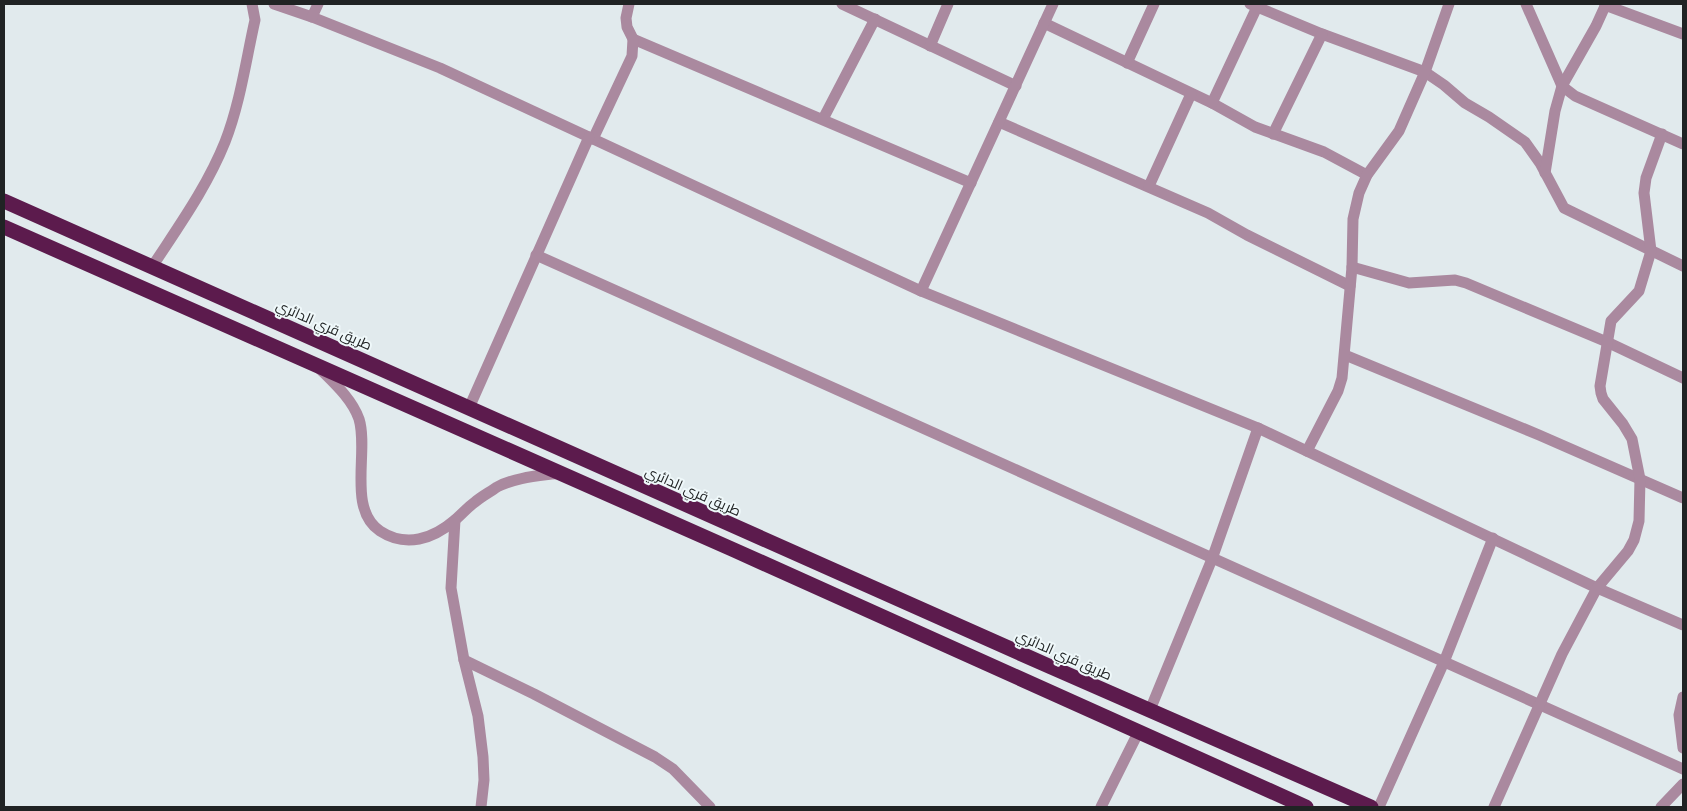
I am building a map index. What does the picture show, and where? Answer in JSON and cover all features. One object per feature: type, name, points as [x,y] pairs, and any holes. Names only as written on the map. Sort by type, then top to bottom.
[{"type":"highway","name":"طريق قري الدائري","points":[[4,201],[1371,807]]},
{"type":"highway","points":[[4,227],[560,473],[1306,807]]},
{"type":"street","points":[[152,267],[204,184],[225,142],[233,118],[255,20],[252,4]]},
{"type":"street","points":[[274,4],[312,17],[440,68],[921,291],[1258,428],[1597,588],[1683,625]]},
{"type":"street","points":[[312,17],[318,4]]},
{"type":"street","points":[[629,4],[626,18],[627,27],[634,39],[971,183]]},
{"type":"street","points":[[842,4],[1016,86]]},
{"type":"street","points":[[930,46],[948,4]]},
{"type":"street","points":[[921,291],[1053,4]]},
{"type":"street","points":[[1126,63],[1154,4]]},
{"type":"street","points":[[1307,451],[1338,390],[1342,378],[1352,268],[1353,219],[1359,194],[1367,175],[1399,131],[1425,72],[1450,4]]},
{"type":"street","points":[[1526,4],[1562,86],[1575,96],[1683,144]]},
{"type":"street","points":[[1212,103],[1253,5],[1322,34],[1425,72],[1465,103],[1489,116],[1525,142],[1564,208],[1683,266]]},
{"type":"street","points":[[1545,173],[1555,111],[1562,86],[1596,26],[1605,5],[1683,34]]},
{"type":"street","points":[[823,119],[875,19]]},
{"type":"street","points":[[1044,23],[1212,103],[1248,123],[1324,152],[1367,175]]},
{"type":"street","points":[[1273,134],[1322,34]]},
{"type":"street","points":[[469,408],[536,254],[632,56],[634,39]]},
{"type":"street","points":[[1149,186],[1191,94]]},
{"type":"street","points":[[999,122],[1208,213],[1247,235],[1350,286]]},
{"type":"street","points":[[1494,807],[1562,654],[1597,588],[1634,540],[1639,521],[1640,479],[1632,439],[1601,393],[1600,386],[1611,321],[1642,286],[1651,251],[1644,193],[1646,178],[1662,134]]},
{"type":"street","points":[[536,254],[1683,769]]},
{"type":"street","points":[[1352,268],[1409,284],[1456,280],[1466,283],[1607,342],[1683,378]]},
{"type":"street","points":[[1345,355],[1477,408],[1683,498]]},
{"type":"street","points":[[316,365],[340,389],[359,419],[362,436],[362,497],[366,514],[374,527],[387,536],[402,540],[420,540],[438,533],[474,502],[499,486],[520,479],[560,473]]},
{"type":"street","points":[[1150,710],[1212,559],[1258,428]]},
{"type":"street","points":[[455,520],[451,588],[464,660],[478,716],[484,780],[481,807]]},
{"type":"street","points":[[1378,807],[1444,662],[1493,538]]},
{"type":"street","points":[[464,660],[655,757],[673,769],[710,807]]},
{"type":"street","points":[[1683,697],[1679,715],[1683,748]]},
{"type":"street","points":[[1101,807],[1139,731]]},
{"type":"street","points":[[1661,807],[1683,784]]}]
